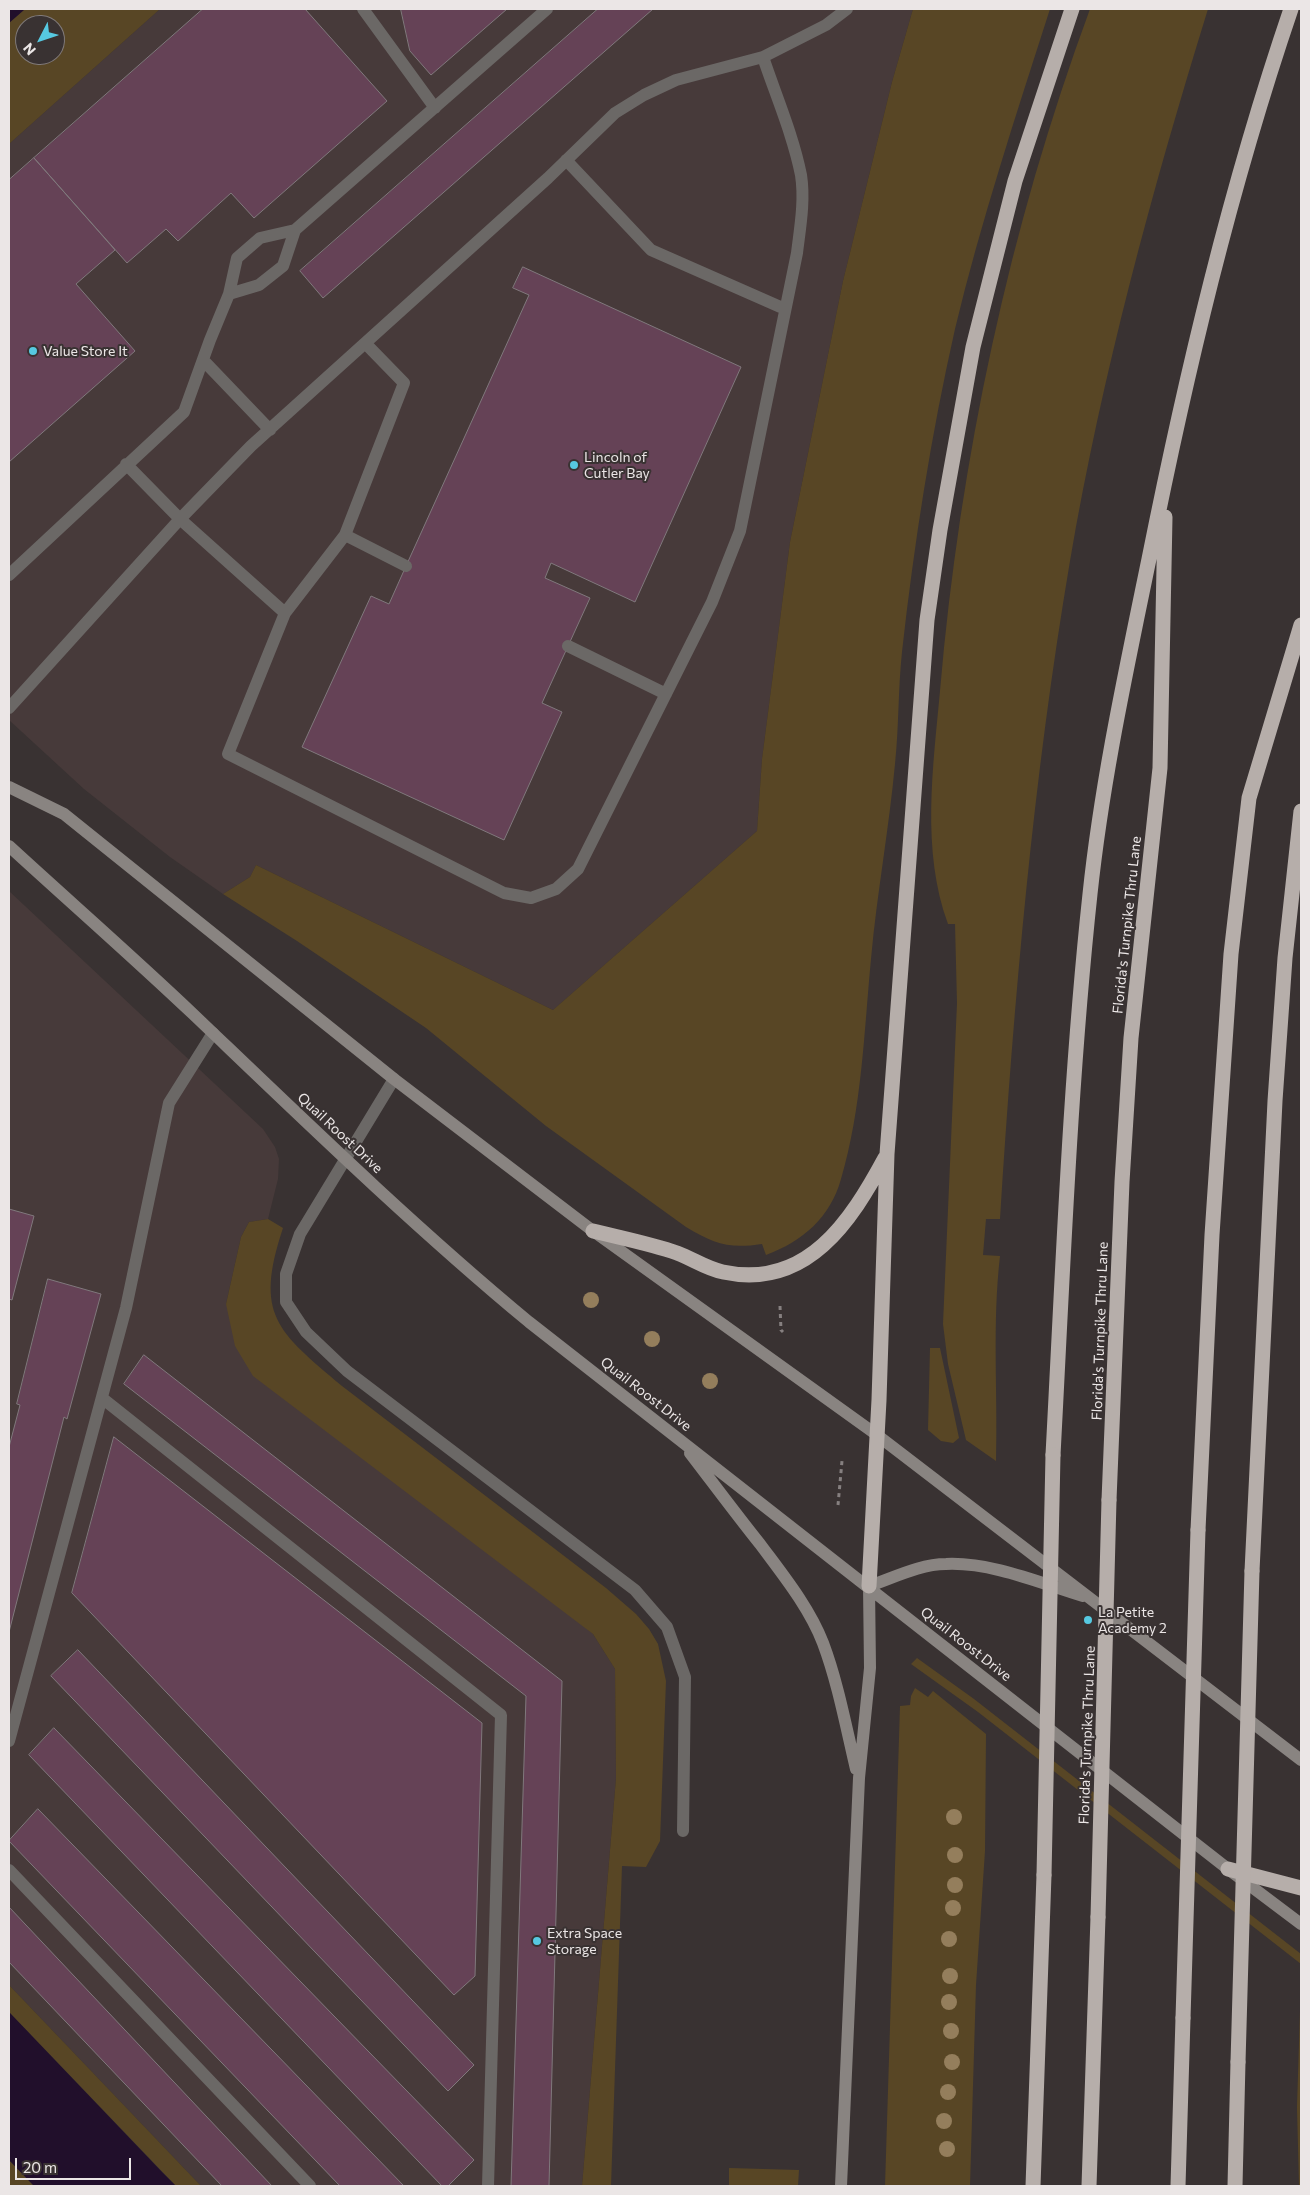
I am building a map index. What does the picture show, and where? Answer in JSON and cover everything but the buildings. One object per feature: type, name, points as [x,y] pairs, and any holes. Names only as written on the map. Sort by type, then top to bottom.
[{"type":"highway","points":[[868,1586],[877,1435],[887,1154],[927,620],[940,530],[973,347],[1015,181],[1072,9]]},
{"type":"highway","points":[[1033,2186],[1044,1875],[1053,1454],[1076,1053],[1090,893],[1109,754],[1165,478],[1231,203],[1269,72],[1291,9]]},
{"type":"highway","name":"Florida's Turnpike Thru Lane","points":[[1090,2186],[1109,1500],[1122,1182],[1131,1038],[1160,768],[1165,478]]},
{"type":"highway","points":[[1178,2186],[1198,1530],[1212,1236],[1231,954],[1249,798],[1301,626]]},
{"type":"highway","points":[[1235,2186],[1252,1571],[1284,958],[1301,811]]},
{"type":"highway","points":[[593,1231],[678,1254],[723,1272],[767,1274],[793,1265],[815,1253],[833,1238],[846,1223],[887,1154]]},
{"type":"highway","points":[[1228,1869],[1301,1888]]},
{"type":"main road","points":[[9,787],[64,814],[394,1079],[593,1231],[877,1435],[1301,1760]]},
{"type":"main road","name":"Quail Roost Drive","points":[[9,846],[213,1034],[417,1227],[469,1272],[679,1439],[1228,1869],[1301,1924]]},
{"type":"main road","points":[[679,1439],[795,1592],[819,1634],[830,1666],[859,1778]]},
{"type":"main road","points":[[841,2186],[859,1778],[870,1668],[868,1586],[912,1570],[945,1564],[982,1567],[1091,1598]]},
{"type":"lane","points":[[363,9],[435,108]]},
{"type":"lane","points":[[9,575],[184,412],[229,294],[237,258],[260,238],[295,230],[547,9]]},
{"type":"lane","points":[[9,708],[180,519],[270,430],[366,344],[615,113],[644,95],[676,80],[763,57],[826,25],[847,9]]},
{"type":"lane","points":[[366,344],[404,383],[345,536],[285,613],[228,754],[504,893],[530,898],[556,889],[578,869],[712,602],[740,531],[800,227],[801,177],[792,143],[763,57]]},
{"type":"lane","points":[[566,160],[651,250],[785,309]]},
{"type":"lane","points":[[229,294],[259,285],[283,266],[295,230]]},
{"type":"lane","points":[[203,360],[270,430]]},
{"type":"lane","points":[[126,464],[180,519],[285,613]]},
{"type":"lane","points":[[345,536],[406,566]]},
{"type":"lane","points":[[568,646],[666,694]]},
{"type":"lane","points":[[9,1741],[126,1308],[168,1103],[213,1034]]},
{"type":"lane","points":[[394,1079],[300,1234],[286,1274],[286,1302],[306,1332],[347,1371],[635,1590],[667,1628],[685,1677],[683,1831]]},
{"type":"lane","points":[[102,1398],[501,1715],[488,2186]]},
{"type":"lane","points":[[9,1870],[310,2186]]},
{"type":"path","points":[[780,1306],[781,1330],[788,1335]]},
{"type":"path","points":[[838,1505],[842,1461]]},
{"type":"shaded area","points":[[9,9],[25,9],[18,15],[15,15],[15,18],[9,23]]},
{"type":"shaded area","points":[[25,9],[160,9],[9,144],[9,23],[15,18],[15,65],[65,65],[65,15],[18,15]]},
{"type":"shaded area","points":[[160,9],[913,9],[892,82],[843,281],[790,542],[762,759],[757,831],[553,1010],[256,865],[250,877],[223,894],[170,857],[84,789],[9,720],[9,144]]},
{"type":"shaded area","points":[[913,9],[1050,9],[999,168],[976,248],[946,369],[931,449],[907,611],[892,788],[874,934],[858,1097],[848,1152],[836,1193],[822,1216],[792,1243],[766,1255],[762,1244],[740,1246],[722,1244],[705,1238],[686,1227],[546,1126],[426,1028],[297,941],[223,894],[250,877],[256,865],[553,1010],[757,831],[762,759],[790,542],[843,281],[892,82]]},
{"type":"shaded area","points":[[1090,9],[1208,9],[1148,214],[1097,421],[1070,561],[1045,725],[1026,889],[1000,1219],[986,1219],[983,1255],[1000,1256],[996,1307],[996,1461],[966,1440],[948,1364],[943,1324],[957,1003],[955,924],[948,924],[934,867],[931,809],[932,779],[949,604],[960,517],[992,345],[1035,175]]},
{"type":"shaded area","points":[[9,891],[263,1129],[275,1147],[279,1159],[278,1179],[268,1219],[249,1222],[241,1237],[226,1304],[593,1634],[615,1669],[616,1778],[582,2186],[201,2186],[9,1985]]},
{"type":"shaded area","points":[[268,1219],[283,1228],[271,1282],[272,1302],[277,1319],[287,1335],[342,1386],[606,1588],[636,1614],[649,1629],[658,1644],[666,1681],[660,1841],[646,1867],[622,1866],[611,2186],[582,2186],[616,1778],[615,1669],[593,1634],[253,1376],[235,1346],[226,1304],[241,1237],[249,1222]]},
{"type":"shaded area","points":[[930,1348],[940,1348],[959,1438],[953,1443],[941,1441],[928,1430]]},
{"type":"shaded area","points":[[917,1658],[974,1699],[1301,1954],[1301,1964],[978,1712],[911,1664]]},
{"type":"shaded area","points":[[915,1688],[928,1697],[933,1691],[986,1734],[985,1851],[976,1985],[970,2186],[885,2186],[900,1706],[910,1705],[911,1696]]},
{"type":"shaded area","points":[[1301,1978],[1301,2186],[1299,2186],[1297,2107]]},
{"type":"shaded area","points":[[9,1985],[201,2186],[176,2186],[9,2012]]},
{"type":"shaded area","points":[[9,2012],[176,2186],[34,2186],[9,2160]]},
{"type":"shaded area","points":[[9,2160],[34,2186],[9,2186]]},
{"type":"shaded area","points":[[729,2168],[799,2170],[798,2186],[729,2186]]},
{"type":"place","name":"Value Store It","points":[[33,351]]},
{"type":"place","name":"Lincoln of Cutler Bay","points":[[574,465]]},
{"type":"place","name":"La Petite Academy 2","points":[[1088,1620]]},
{"type":"place","name":"Extra Space Storage","points":[[537,1941]]}]
